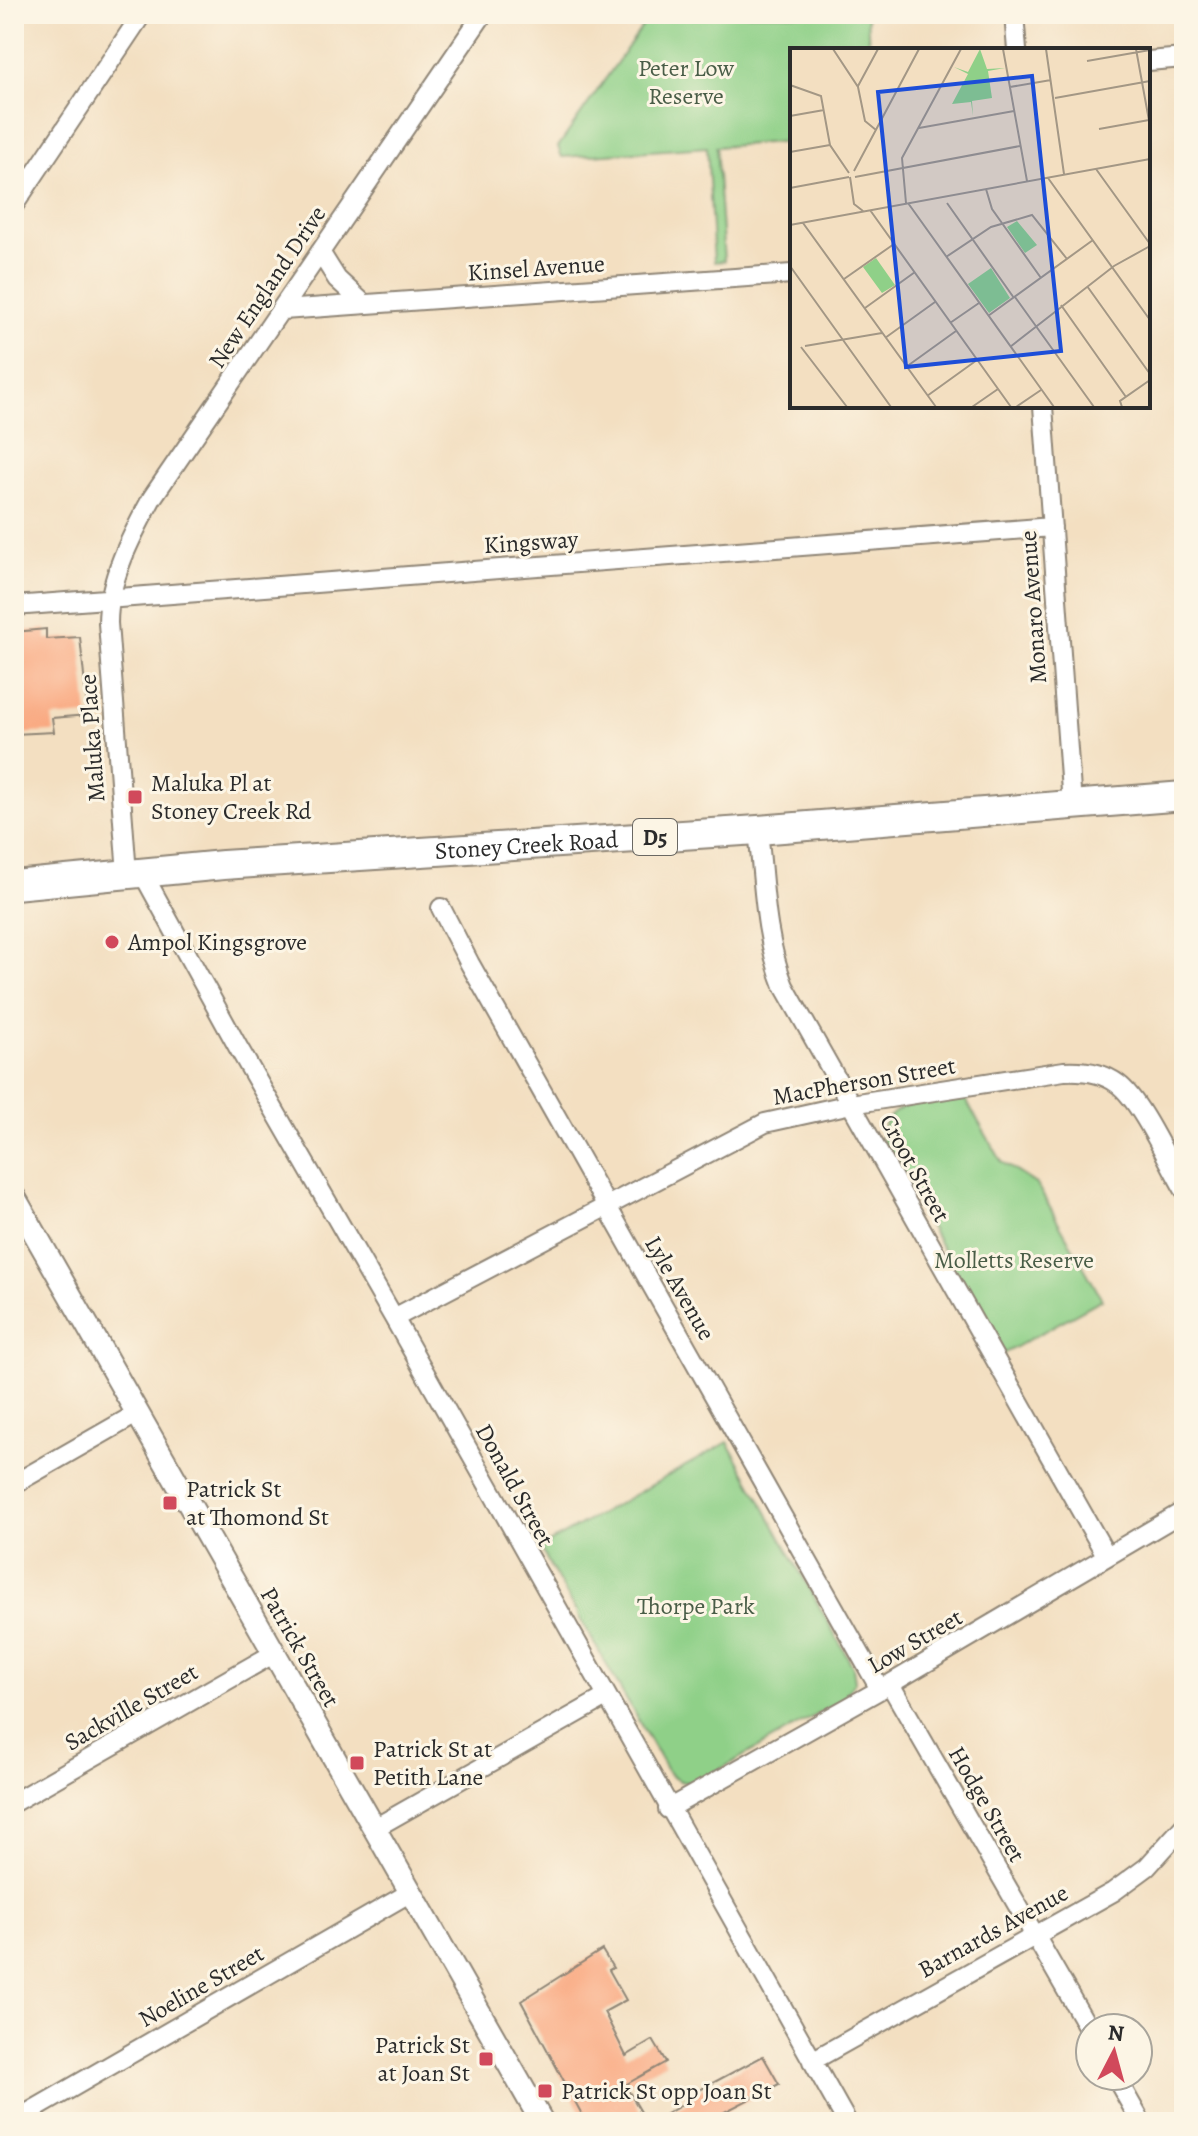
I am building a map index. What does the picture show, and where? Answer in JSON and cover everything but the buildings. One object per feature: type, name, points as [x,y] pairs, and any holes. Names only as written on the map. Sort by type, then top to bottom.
[{"type":"main road","name":"Stoney Creek Road","points":[[14,885],[134,873],[758,830],[1184,796]]},
{"type":"street","points":[[14,205],[142,14]]},
{"type":"street","name":"New England Drive","points":[[111,598],[125,552],[152,498],[483,14]]},
{"type":"street","points":[[1014,14],[1017,48]]},
{"type":"street","points":[[1150,61],[1184,58]]},
{"type":"street","points":[[320,252],[337,279],[364,304]]},
{"type":"street","name":"Kinsel Avenue","points":[[283,310],[790,274]]},
{"type":"street","name":"Monaro Avenue","points":[[1043,408],[1072,805]]},
{"type":"street","name":"Kingsway","points":[[14,606],[1052,527]]},
{"type":"street","name":"Maluka Place","points":[[111,598],[108,626],[134,873]]},
{"type":"street","name":"Croot Street","points":[[758,830],[768,934],[774,962],[784,986],[1106,1555]]},
{"type":"street","name":"Donald Street","points":[[134,873],[394,1318],[847,2122]]},
{"type":"street","name":"Lyle Avenue","points":[[441,908],[607,1206],[885,1686]]},
{"type":"street","name":"MacPherson Street","points":[[394,1318],[765,1123],[851,1104],[1083,1070],[1117,1083],[1131,1096],[1184,1189]]},
{"type":"street","name":"Patrick Street","points":[[14,1197],[542,2122]]},
{"type":"street","points":[[14,1484],[138,1413]]},
{"type":"street","name":"Low Street","points":[[668,1809],[1184,1511]]},
{"type":"street","name":"Sackville Street","points":[[14,1802],[273,1654]]},
{"type":"street","name":"Hodge Street","points":[[885,1686],[1079,2012]]},
{"type":"street","points":[[373,1829],[606,1697]]},
{"type":"street","name":"Barnards Avenue","points":[[812,2061],[1131,1880],[1184,1826]]},
{"type":"street","name":"Noeline Street","points":[[14,2121],[411,1892]]},
{"type":"street","points":[[1124,2092],[1141,2122]]},
{"type":"green space","name":"Peter Low Reserve","points":[[651,14],[867,14],[869,48],[790,48],[790,141],[716,147],[724,261],[714,262],[707,147],[562,157],[558,147]]},
{"type":"green space","name":"Molletts Reserve","points":[[964,1097],[1002,1162],[1037,1185],[1102,1299],[1001,1355],[882,1140],[884,1126],[899,1109]]},
{"type":"green space","name":"Thorpe Park","points":[[728,1442],[853,1667],[855,1681],[844,1699],[701,1780],[685,1782],[677,1780],[666,1769],[540,1548]]},
{"type":"place","name":"Maluka Pl at Stoney Creek Rd","points":[[135,797]]},
{"type":"place","name":"Ampol Kingsgrove","points":[[112,942]]},
{"type":"place","name":"Patrick St at Thomond St","points":[[170,1503]]},
{"type":"place","name":"Patrick St at Petith Lane","points":[[357,1763]]},
{"type":"place","name":"Patrick St at Joan St","points":[[486,2059]]},
{"type":"place","name":"Patrick St opp Joan St","points":[[545,2091]]}]
